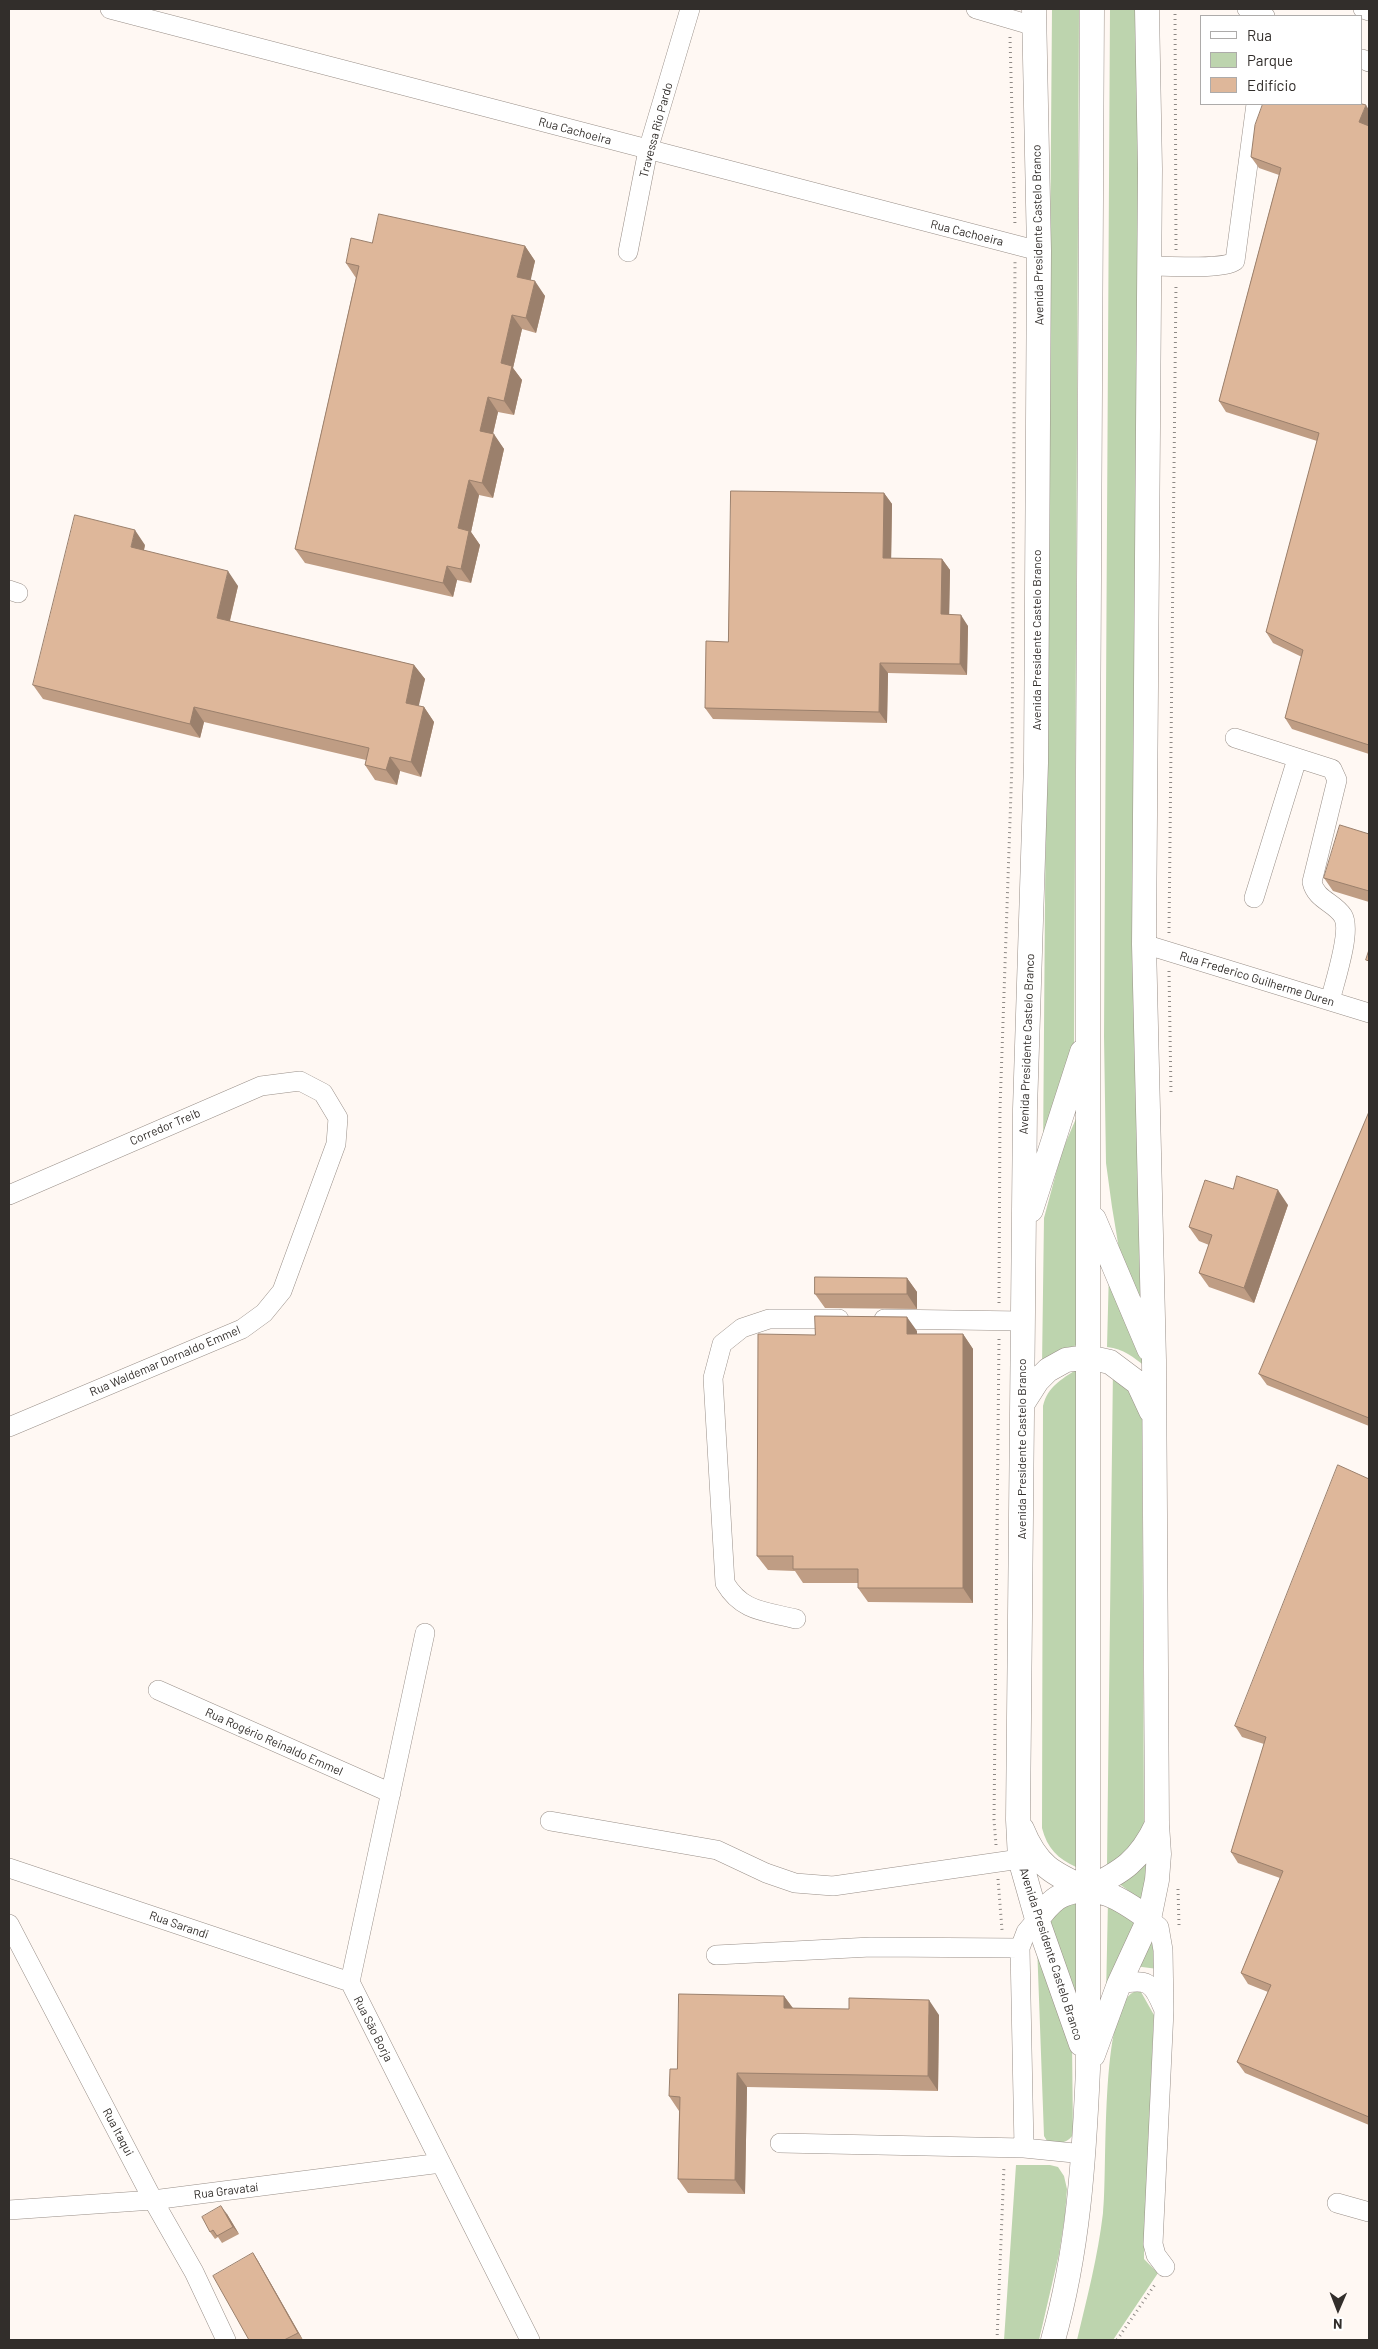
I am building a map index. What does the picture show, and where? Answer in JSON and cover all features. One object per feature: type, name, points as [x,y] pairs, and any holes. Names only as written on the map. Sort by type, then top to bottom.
[{"type":"main road","name":"Avenida Presidente Castelo Branco","points":[[1053,2340],[1062,2308],[1075,2236],[1084,2154],[1088,2069],[1088,1031],[1092,9]]},
{"type":"main road","name":"Avenida Presidente Castelo Branco","points":[[1088,2069],[1119,1984],[1149,1919],[1157,1880],[1158,1854],[1154,1360],[1144,944],[1150,266],[1147,9]]},
{"type":"main road","name":"Avenida Presidente Castelo Branco","points":[[1034,17],[1039,251],[1036,763],[1024,1109],[1018,1820],[1020,1859],[1037,1919],[1068,2002],[1088,2069]]},
{"type":"main road","points":[[1023,1233],[1088,1031]]},
{"type":"main road","points":[[1089,1209],[1154,1360]]},
{"type":"main road","points":[[1023,1403],[1037,1381],[1048,1370],[1066,1360],[1088,1357],[1110,1362],[1138,1382],[1154,1418]]},
{"type":"main road","points":[[1018,1820],[1029,1846],[1042,1863],[1060,1877],[1087,1889],[1110,1894],[1149,1919]]},
{"type":"main road","points":[[1037,1919],[1062,1895],[1087,1889],[1113,1877],[1136,1858],[1148,1844],[1157,1824]]},
{"type":"street","name":"Rua Cachoeira","points":[[110,9],[1039,251]]},
{"type":"street","name":"Travessa Rio Pardo","points":[[628,252],[648,150],[690,9]]},
{"type":"street","points":[[976,9],[1034,17]]},
{"type":"street","points":[[1247,9],[1262,15]]},
{"type":"street","points":[[1363,9],[1369,11]]},
{"type":"street","points":[[1150,266],[1230,264],[1235,261],[1256,105]]},
{"type":"street","points":[[1235,738],[1332,769],[1337,780],[1312,882],[1318,896],[1343,916],[1345,925],[1343,950],[1330,1001]]},
{"type":"street","points":[[1254,898],[1297,759]]},
{"type":"street","name":"Rua Frederico Guilherme Duren","points":[[1144,944],[1369,1013]]},
{"type":"street","name":"Corredor Treib","points":[[9,1195],[261,1086],[300,1081],[323,1093]]},
{"type":"street","name":"Rua Waldemar Dornaldo Emmel","points":[[9,1427],[242,1329],[264,1313],[282,1291],[336,1144],[338,1118],[323,1093]]},
{"type":"street","points":[[796,1619],[748,1607],[733,1596],[725,1583],[713,1378],[722,1344],[742,1328],[769,1319],[1023,1321]]},
{"type":"street","name":"Rua São Borja","points":[[425,1633],[350,1982],[530,2340]]},
{"type":"street","name":"Rua Rogério Reinaldo Emmel","points":[[158,1690],[390,1793]]},
{"type":"street","points":[[550,1821],[717,1850],[766,1873],[795,1883],[833,1886],[1020,1859]]},
{"type":"street","name":"Rua Sarandi","points":[[9,1868],[350,1982]]},
{"type":"street","points":[[1024,2148],[1020,1948],[1026,1932],[1037,1919]]},
{"type":"street","points":[[1149,1919],[1155,1923],[1161,1932],[1164,1950],[1164,2010],[1153,2244],[1156,2255],[1165,2266]]},
{"type":"street","name":"Rua Itaqui","points":[[9,1924],[154,2200],[194,2272],[226,2340]]},
{"type":"street","points":[[716,1955],[871,1947],[1020,1948]]},
{"type":"street","points":[[1119,1984],[1136,1981],[1148,1983],[1157,1993],[1164,2010]]},
{"type":"street","points":[[780,2143],[1024,2148],[1084,2154]]},
{"type":"street","name":"Rua Gravataí","points":[[9,2210],[154,2200],[441,2163]]},
{"type":"street","points":[[1338,2202],[1369,2212]]},
{"type":"path","points":[[1171,1098],[1168,952],[1176,266],[1175,9]]},
{"type":"path","points":[[1178,1882],[1178,1931]]},
{"type":"path","points":[[1117,2340],[1165,2266]]},
{"type":"green space","points":[[1052,9],[1079,9],[1074,1057],[1043,1155]]},
{"type":"green space","points":[[1110,9],[1142,9],[1145,1315],[1120,1255],[1106,1163],[1104,1036]]},
{"type":"green space","points":[[1078,1114],[1077,1345],[1061,1351],[1042,1366],[1044,1218],[1062,1151]]},
{"type":"green space","points":[[1109,1270],[1146,1367],[1123,1352],[1107,1347]]},
{"type":"green space","points":[[1113,1367],[1142,1400],[1144,1828],[1133,1849],[1107,1865]]},
{"type":"green space","points":[[1077,1369],[1076,1867],[1054,1852],[1042,1828],[1043,1406],[1052,1388]]},
{"type":"green space","points":[[1153,1850],[1148,1905],[1118,1883]]},
{"type":"green space","points":[[1108,1900],[1138,1919],[1106,1997]]},
{"type":"green space","points":[[1077,1902],[1076,2001],[1045,1921],[1058,1910]]},
{"type":"green space","points":[[1154,1929],[1158,1969],[1134,1966]]},
{"type":"green space","points":[[1037,1944],[1072,2043],[1073,2135],[1062,2142],[1047,2141],[1044,2136]]},
{"type":"green space","points":[[1134,1992],[1141,1992],[1154,2015],[1144,2259],[1158,2273],[1113,2340],[1077,2340],[1095,2261],[1103,2213],[1107,2094],[1115,2027],[1123,2004]]},
{"type":"green space","points":[[1016,2165],[1050,2165],[1058,2167],[1064,2176],[1067,2189],[1059,2254],[1039,2340],[1004,2340]]},
{"type":"building","points":[[1263,105],[1366,105],[1359,122],[1369,126],[1369,745],[1285,718],[1303,650],[1266,632],[1319,433],[1219,401],[1281,168],[1251,157],[1255,125]]},
{"type":"building","points":[[379,214],[525,246],[517,277],[535,281],[526,318],[512,315],[501,363],[512,366],[504,401],[488,397],[480,431],[494,434],[482,483],[469,480],[458,528],[469,531],[461,569],[447,566],[443,583],[295,549],[359,266],[346,263],[351,238],[372,243]]},
{"type":"building","points":[[731,491],[884,493],[883,558],[942,559],[941,614],[961,615],[960,664],[880,663],[879,712],[705,708],[706,641],[728,642]]},
{"type":"building","points":[[75,515],[135,530],[131,547],[228,571],[217,618],[414,665],[406,703],[424,707],[411,762],[390,757],[386,770],[365,765],[369,748],[194,707],[190,724],[33,685]]},
{"type":"building","points":[[1340,825],[1369,834],[1369,891],[1324,878]]},
{"type":"building","points":[[1369,950],[1369,961],[1366,960]]},
{"type":"building","points":[[1369,1112],[1369,1418],[1259,1374]]},
{"type":"building","points":[[1237,1176],[1278,1190],[1244,1288],[1199,1273],[1212,1235],[1189,1227],[1205,1180],[1233,1189]]},
{"type":"building","points":[[815,1277],[907,1278],[907,1294],[815,1294]]},
{"type":"building","points":[[815,1316],[907,1317],[907,1334],[963,1334],[963,1588],[858,1588],[858,1569],[793,1569],[793,1556],[757,1556],[758,1334],[815,1335]]},
{"type":"building","points":[[1338,1465],[1369,1479],[1369,2117],[1237,2062],[1271,1985],[1241,1973],[1283,1871],[1231,1852],[1266,1737],[1235,1726]]},
{"type":"building","points":[[679,1994],[784,1996],[784,2008],[849,2009],[849,1998],[929,2000],[928,2076],[737,2073],[735,2180],[678,2179],[680,2097],[669,2096],[670,2069],[677,2069]]},
{"type":"building","points":[[221,2206],[233,2227],[217,2236],[213,2230],[210,2232],[202,2217]]},
{"type":"building","points":[[253,2253],[298,2333],[284,2340],[249,2340],[213,2276]]}]
